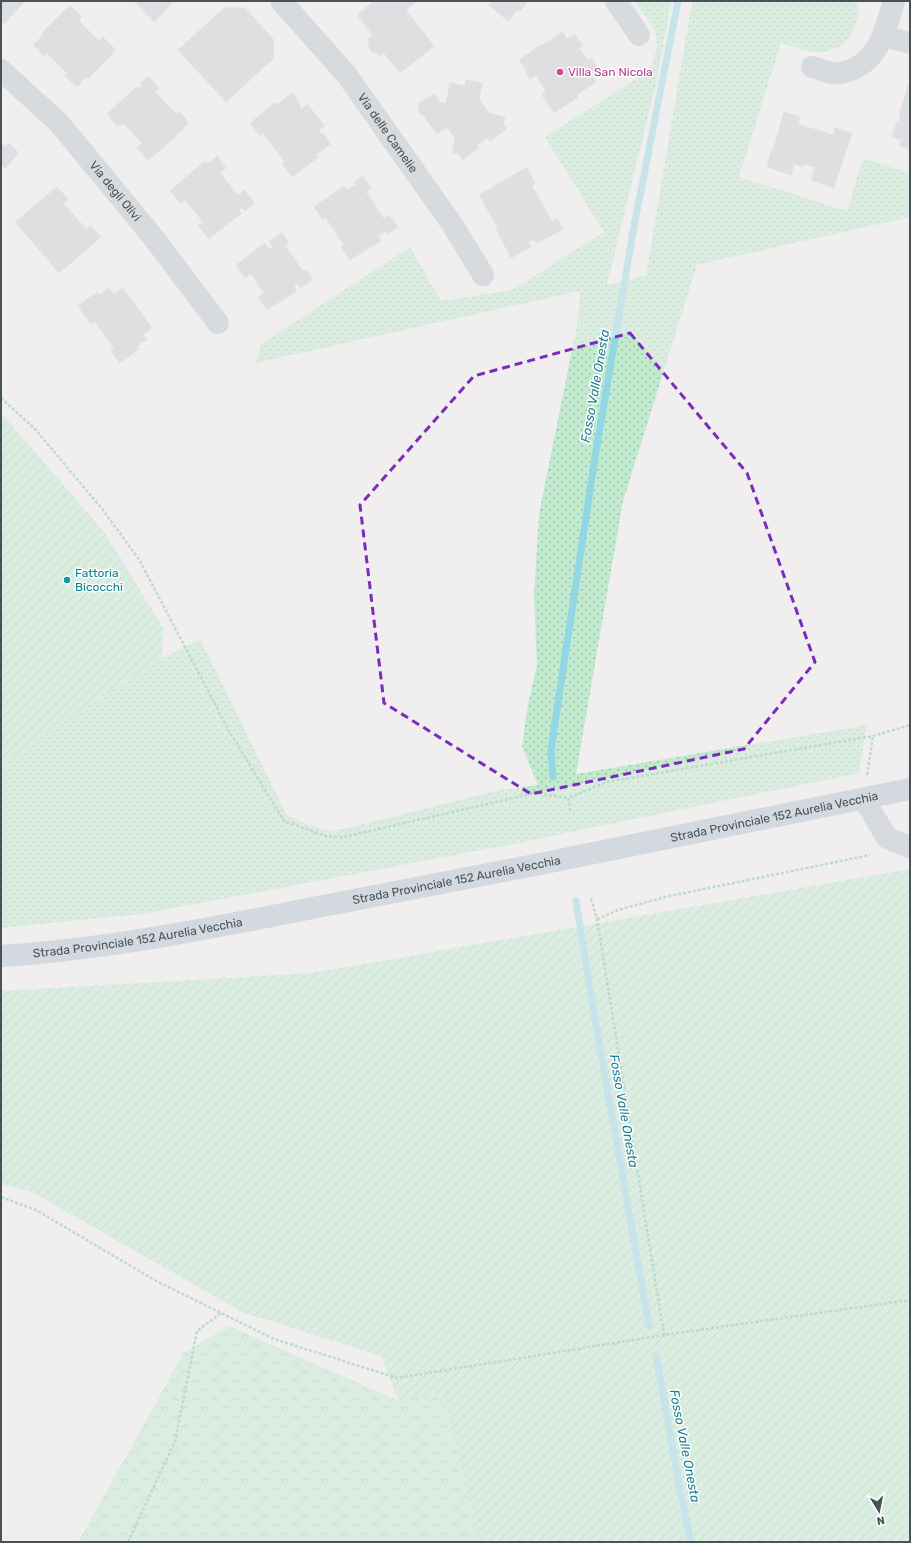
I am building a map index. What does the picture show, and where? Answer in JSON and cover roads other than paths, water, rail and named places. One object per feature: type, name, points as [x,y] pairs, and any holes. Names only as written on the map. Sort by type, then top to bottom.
[{"type":"main road","name":"Strada Provinciale 152 Aurelia Vecchia","points":[[1,956],[34,954],[154,938],[512,870],[910,789]]},
{"type":"street","name":"Via delle Camelie","points":[[281,1],[346,74],[454,227],[483,274]]},
{"type":"street","points":[[616,1],[639,35]]},
{"type":"street","points":[[812,67],[834,73],[846,72],[858,68],[868,60],[884,36],[894,1]]},
{"type":"street","points":[[884,36],[910,43]]},
{"type":"street","name":"Via degli Olivi","points":[[1,70],[59,123],[153,237],[218,323]]},
{"type":"street","points":[[864,799],[887,838],[909,847]]},
{"type":"waterway","name":"Fosso Valle Onesta","points":[[553,777],[551,752],[554,729],[596,451],[634,226],[678,1]]},
{"type":"waterway","name":"Fosso Valle Onesta","points":[[576,901],[595,1019],[649,1326]]},
{"type":"waterway","name":"Fosso Valle Onesta","points":[[656,1355],[680,1490],[691,1542]]},
{"type":"place","name":"Villa San Nicola","points":[[560,72]]},
{"type":"place","name":"Fattoria Bicocchi","points":[[67,580]]}]
